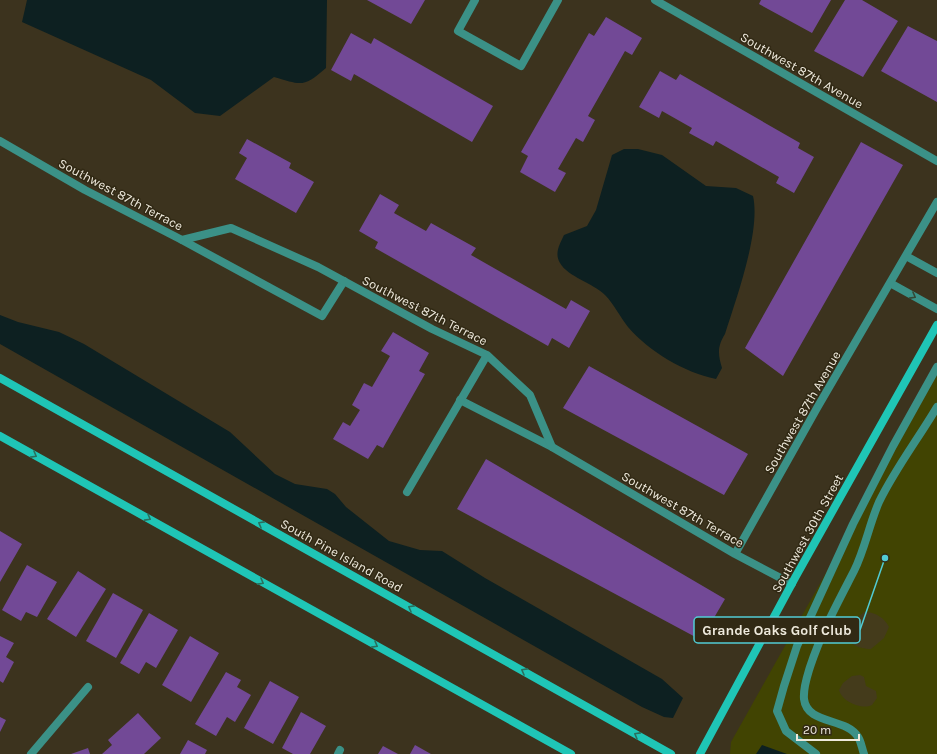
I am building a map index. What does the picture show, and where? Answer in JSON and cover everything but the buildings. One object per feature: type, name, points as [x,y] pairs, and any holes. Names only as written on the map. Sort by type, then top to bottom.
[{"type":"main road","name":"Southwest 30th Street","points":[[700,754],[792,584],[937,325]]},
{"type":"main road","name":"South Pine Island Road","points":[[0,378],[672,754]]},
{"type":"main road","points":[[0,436],[571,754]]},
{"type":"street","points":[[475,0],[458,31],[521,66],[558,0]]},
{"type":"street","name":"Southwest 87th Avenue","points":[[655,0],[937,161]]},
{"type":"street","name":"Southwest 87th Terrace","points":[[0,141],[85,190],[182,240],[231,228],[318,267],[432,329],[487,355],[530,395],[552,447],[735,554],[792,584]]},
{"type":"street","name":"Southwest 87th Avenue","points":[[735,554],[937,202]]},
{"type":"street","points":[[182,240],[322,316],[344,281]]},
{"type":"street","points":[[906,256],[937,273]]},
{"type":"street","points":[[890,283],[937,309]]},
{"type":"street","points":[[407,492],[487,355]]},
{"type":"street","points":[[816,754],[786,731],[777,711],[784,686],[797,646],[853,524],[893,446],[937,367]]},
{"type":"street","points":[[460,400],[552,447]]},
{"type":"street","points":[[864,754],[859,737],[849,727],[818,717],[807,708],[804,700],[805,684],[816,647],[830,615],[863,551],[867,533],[879,503],[898,469],[937,407]]},
{"type":"street","points":[[31,754],[88,687]]},
{"type":"shaded area","points":[[937,375],[937,754],[730,754],[731,742]]},
{"type":"sand","points":[[864,612],[879,616],[889,627],[884,638],[871,649],[861,648],[853,644],[849,638],[853,628],[859,628],[856,619]]},
{"type":"sand","points":[[860,675],[864,677],[866,686],[876,691],[877,698],[872,705],[858,706],[848,701],[841,694],[839,690],[843,683],[852,676]]},
{"type":"water","points":[[27,0],[327,0],[326,68],[312,79],[302,83],[291,82],[274,77],[220,116],[195,113],[151,80],[22,22]]},
{"type":"water","points":[[624,149],[638,149],[662,155],[706,186],[736,188],[753,196],[755,211],[751,246],[735,303],[719,347],[722,368],[716,379],[679,366],[646,345],[628,327],[605,295],[569,272],[564,268],[558,259],[558,249],[564,235],[587,226],[596,210],[612,155]]},
{"type":"water","points":[[0,315],[18,322],[59,332],[84,344],[230,432],[275,474],[295,484],[327,489],[335,494],[346,507],[389,541],[420,550],[442,551],[485,578],[662,679],[683,698],[673,718],[664,717],[642,707],[0,344]]},
{"type":"water","points":[[762,745],[787,754],[756,754]]},
{"type":"place","name":"Grande Oaks Golf Club","points":[[885,558]]}]
